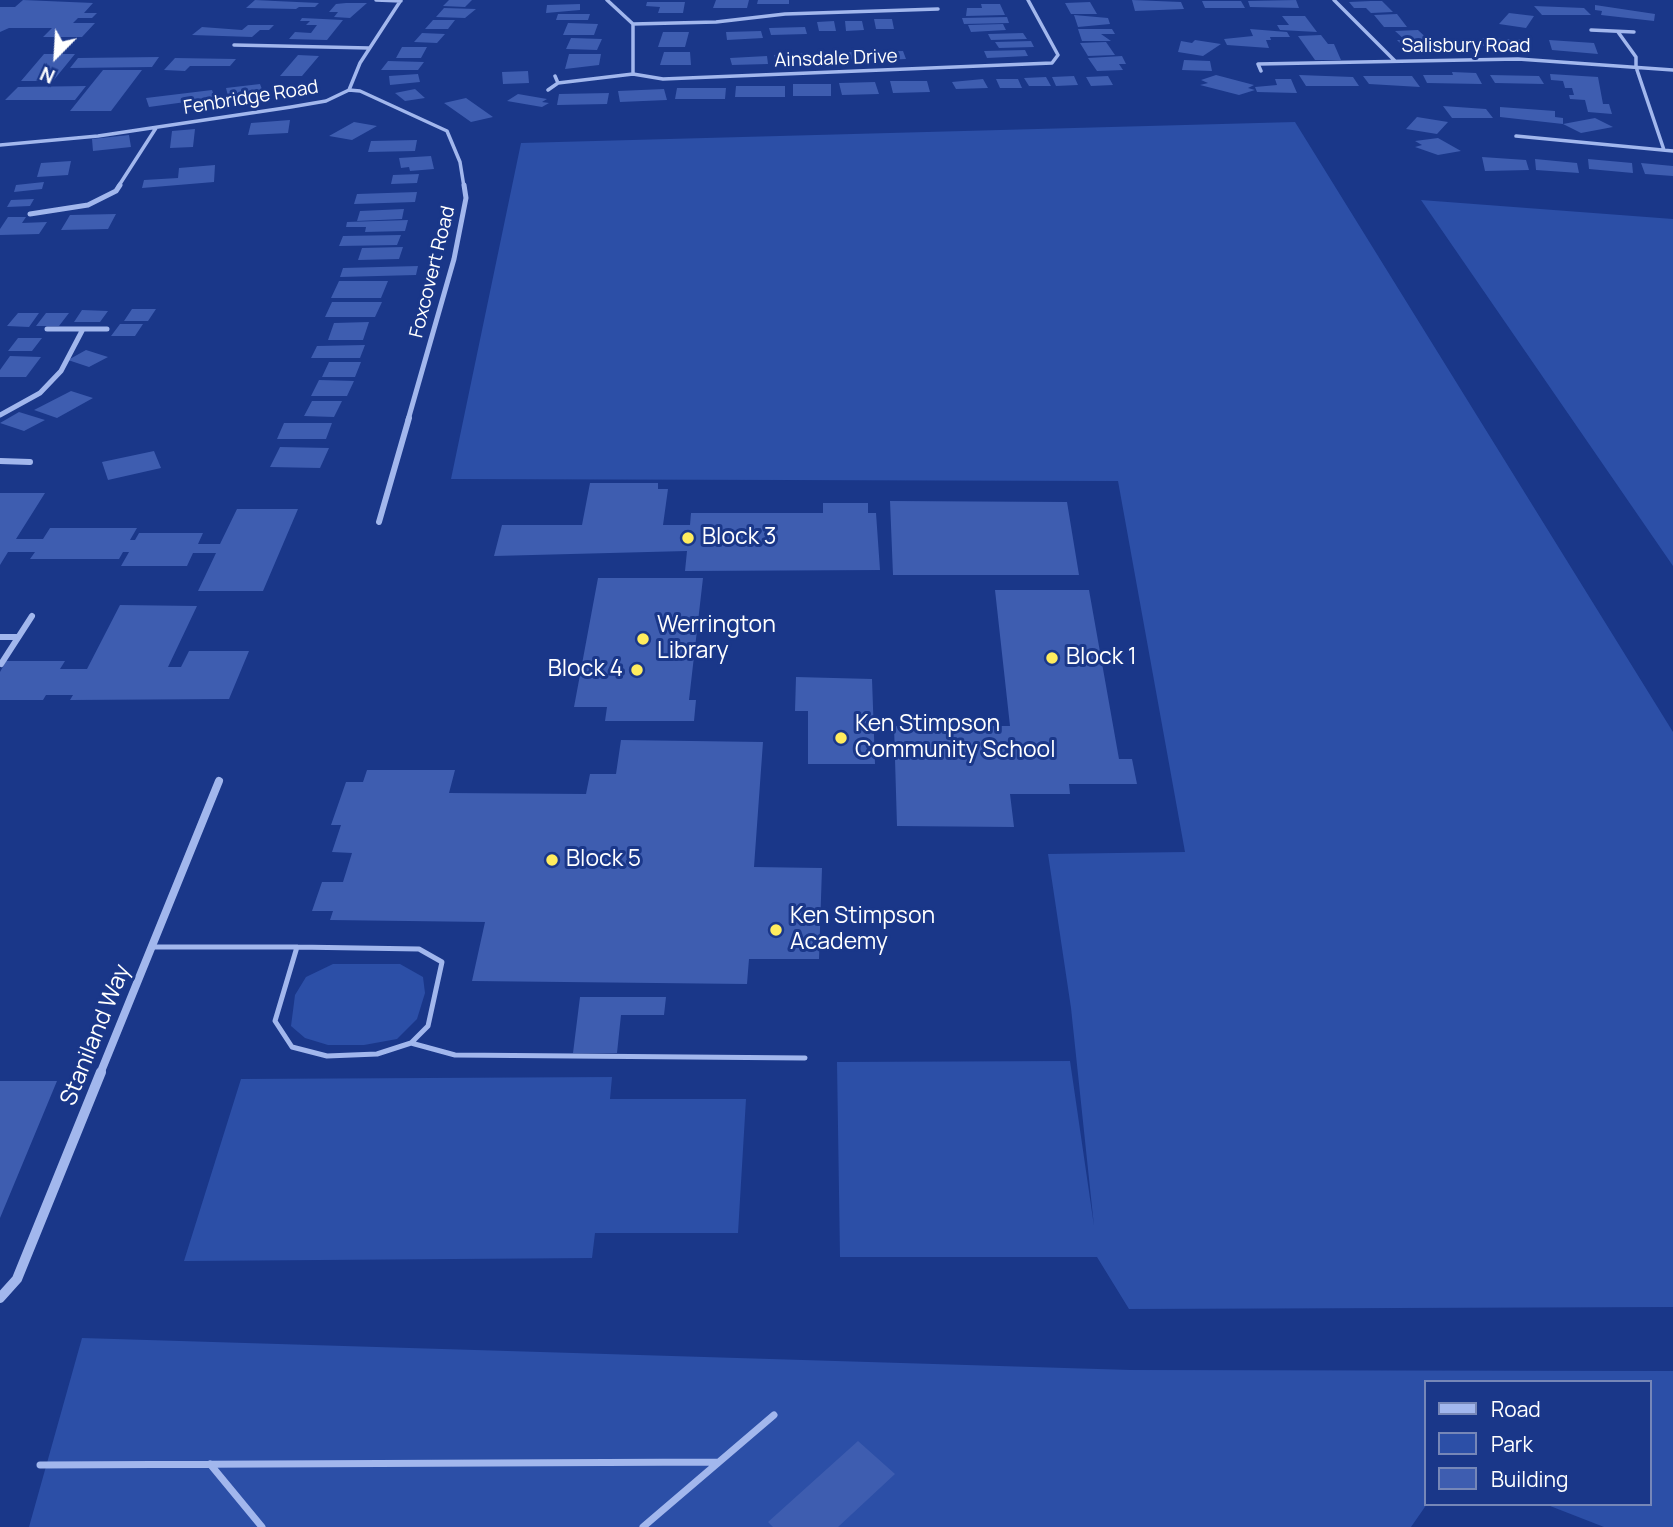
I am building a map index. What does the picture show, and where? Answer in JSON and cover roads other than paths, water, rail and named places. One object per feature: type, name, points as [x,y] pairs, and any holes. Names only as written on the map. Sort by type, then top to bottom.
[{"type":"street","points":[[376,0],[401,0]]},
{"type":"street","points":[[349,90],[369,48],[401,0]]},
{"type":"street","points":[[607,0],[633,24],[716,22],[785,14],[938,9]]},
{"type":"street","name":"Ainsdale Drive","points":[[633,74],[676,78],[1034,66],[1052,63],[1058,55],[1028,0]]},
{"type":"street","points":[[1334,0],[1394,60]]},
{"type":"street","points":[[915,9],[918,17]]},
{"type":"street","points":[[548,90],[558,82],[610,79],[633,74],[633,24]]},
{"type":"street","points":[[1591,30],[1634,32]]},
{"type":"street","points":[[1618,32],[1636,57],[1636,67],[1664,150]]},
{"type":"street","points":[[234,45],[369,48]]},
{"type":"street","points":[[1252,57],[1261,71]]},
{"type":"street","name":"Salisbury Road","points":[[1258,65],[1518,59],[1673,70]]},
{"type":"street","points":[[555,76],[558,82]]},
{"type":"street","name":"Fenbridge Road","points":[[0,145],[156,128],[326,101],[349,90]]},
{"type":"street","name":"Foxcovert Road","points":[[349,90],[360,91],[447,131],[460,162],[466,198],[454,259],[379,522]]},
{"type":"street","name":"Fenbridge Road","points":[[30,214],[88,205],[116,191],[156,128]]},
{"type":"street","points":[[1516,136],[1673,150]]},
{"type":"street","points":[[47,328],[107,329]]},
{"type":"street","points":[[0,415],[40,393],[61,371],[83,329]]},
{"type":"street","points":[[0,461],[30,462]]},
{"type":"street","points":[[1,664],[32,616]]},
{"type":"street","points":[[0,636],[18,637]]},
{"type":"street","name":"Staniland Way","points":[[0,1298],[17,1279],[219,781]]},
{"type":"lane","points":[[153,947],[297,947],[419,949],[442,962],[428,1026],[411,1043],[377,1054],[327,1056],[292,1047],[275,1021],[297,947]]},
{"type":"lane","points":[[411,1043],[455,1055],[804,1058]]},
{"type":"lane","points":[[643,1527],[774,1415]]},
{"type":"lane","points":[[40,1465],[719,1462]]},
{"type":"lane","points":[[210,1464],[262,1527]]},
{"type":"place","name":"Block 3","points":[[688,538]]},
{"type":"place","name":"Werrington Library","points":[[643,639]]},
{"type":"place","name":"Block 1","points":[[1052,658]]},
{"type":"place","name":"Block 4","points":[[637,670]]},
{"type":"place","name":"Ken Stimpson Community School","points":[[841,738]]},
{"type":"place","name":"Block 5","points":[[552,860]]},
{"type":"place","name":"Ken Stimpson Academy","points":[[776,930]]}]
